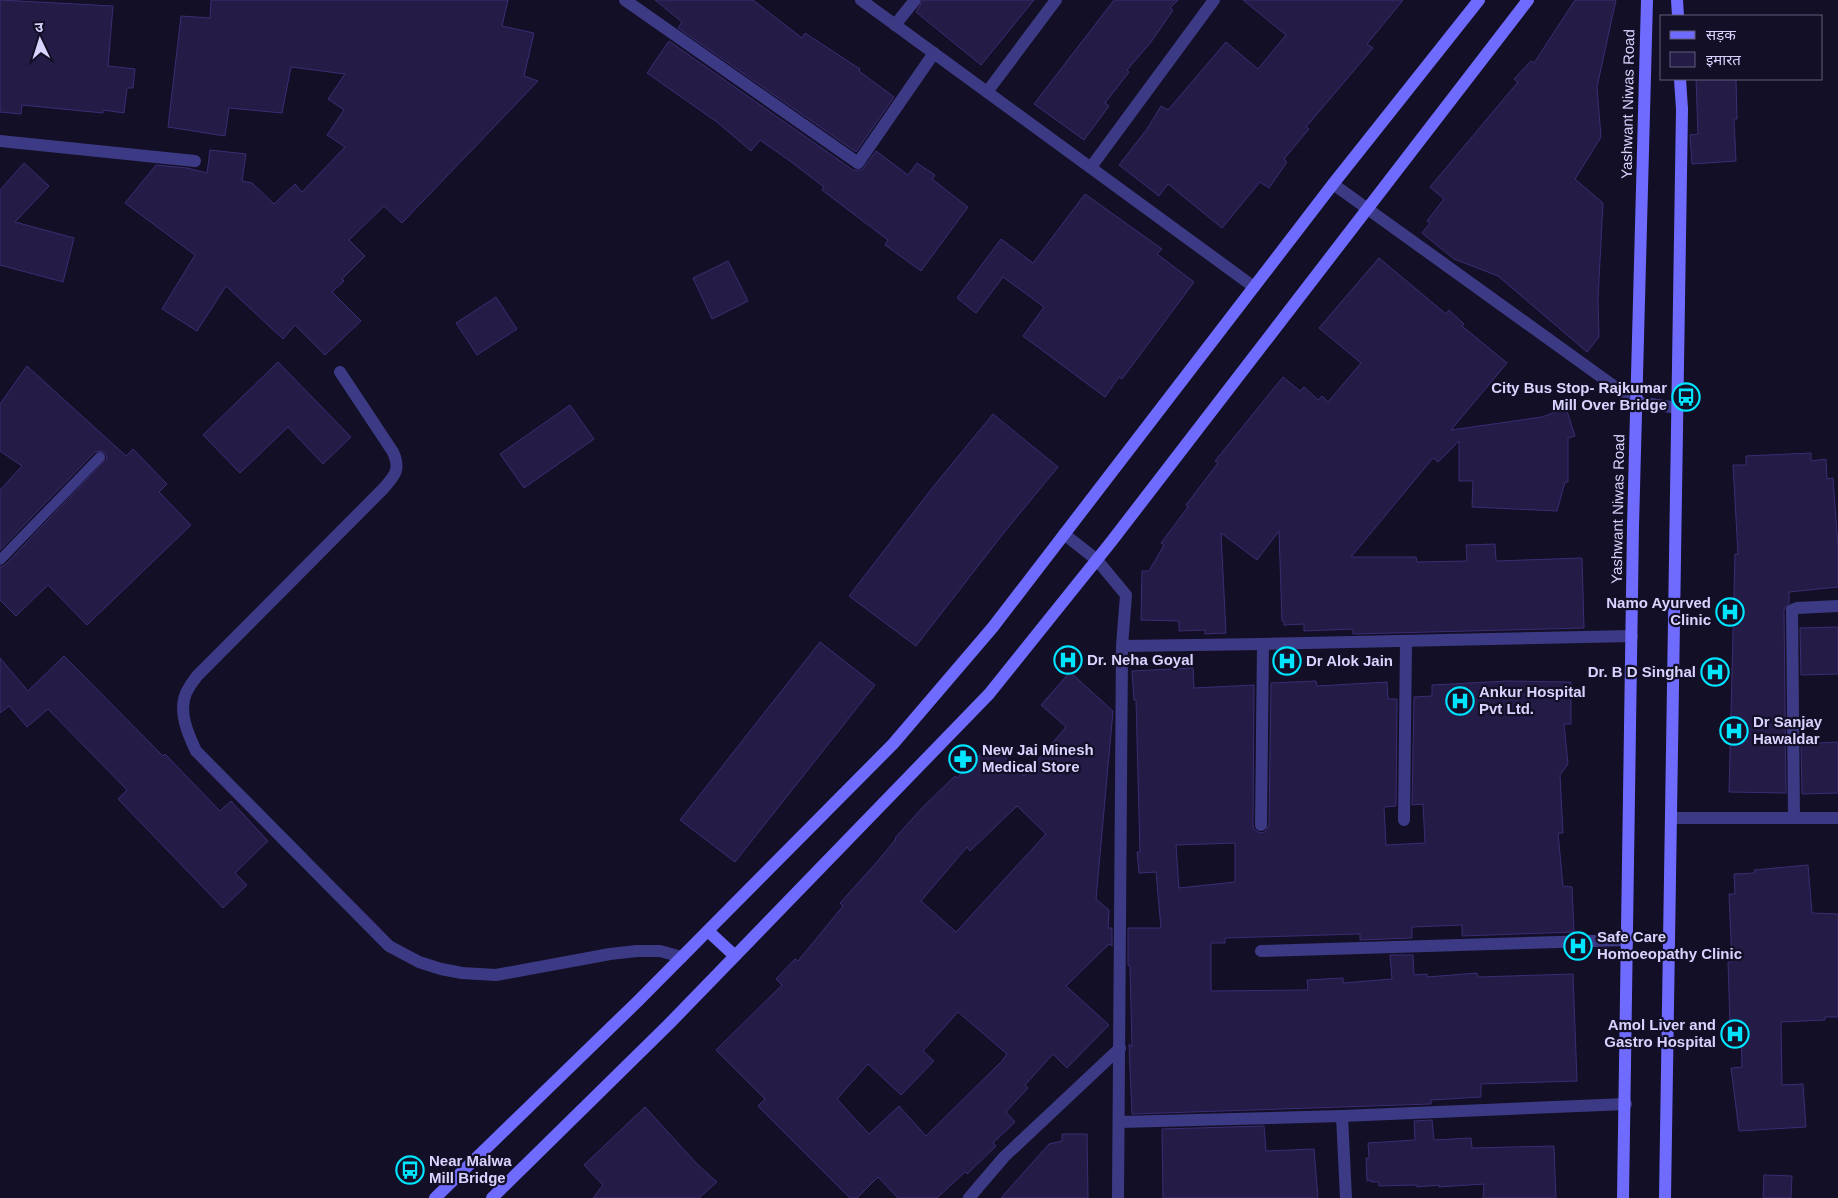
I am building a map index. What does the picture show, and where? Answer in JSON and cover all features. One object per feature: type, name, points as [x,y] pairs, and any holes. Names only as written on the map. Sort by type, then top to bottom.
[{"type":"main road","points":[[435,1198],[682,957],[893,744],[993,627],[1333,184],[1479,0]]},
{"type":"main road","points":[[492,1198],[669,1024],[989,694],[1097,560],[1528,0]]},
{"type":"main road","name":"Yashwant Niwas Road","points":[[1623,1198],[1636,402],[1646,0]]},
{"type":"main road","points":[[1677,0],[1678,15]]},
{"type":"main road","points":[[1665,1198],[1678,408],[1682,109],[1680,80]]},
{"type":"main road","points":[[708,931],[735,956]]},
{"type":"street","points":[[624,0],[858,163],[934,53]]},
{"type":"street","points":[[860,0],[1254,287]]},
{"type":"street","points":[[895,25],[915,0]]},
{"type":"street","points":[[987,92],[1056,0]]},
{"type":"street","points":[[1091,167],[1214,0]]},
{"type":"street","points":[[0,141],[195,161]]},
{"type":"street","points":[[1333,184],[1636,402],[1678,408]]},
{"type":"street","points":[[340,372],[393,452],[397,461],[397,470],[383,489],[197,676],[186,695],[184,714],[187,732],[196,751],[388,946],[419,962],[462,973],[496,975],[610,954],[637,951],[660,951],[682,957]]},
{"type":"street","points":[[1064,534],[1097,560],[1126,595],[1122,646],[1118,1198]]},
{"type":"street","points":[[1794,818],[1792,610],[1797,608],[1838,606]]},
{"type":"street","points":[[1122,646],[1632,636]]},
{"type":"street","points":[[1404,820],[1406,641]]},
{"type":"street","points":[[1261,825],[1264,644]]},
{"type":"street","points":[[1672,818],[1838,818]]},
{"type":"street","points":[[1261,951],[1628,940]]},
{"type":"street","points":[[968,1198],[1004,1157],[1120,1048]]},
{"type":"street","points":[[1119,1122],[1342,1116],[1626,1104]]},
{"type":"street","points":[[1342,1116],[1346,1198]]},
{"type":"lane","points":[[0,560],[100,457]]},
{"type":"building","points":[[0,0],[113,6],[108,66],[135,69],[133,88],[127,88],[124,113],[103,110],[103,113],[22,105],[21,114],[0,112]]},
{"type":"building","points":[[211,0],[508,0],[502,26],[534,33],[524,76],[538,81],[402,223],[384,206],[349,240],[365,256],[332,292],[361,321],[325,355],[295,325],[283,339],[226,286],[197,331],[162,309],[195,255],[125,203],[156,165],[187,168],[207,173],[210,150],[246,154],[242,181],[252,183],[274,204],[295,184],[302,192],[345,147],[327,135],[344,110],[328,99],[345,74],[291,67],[282,113],[229,108],[225,136],[168,127],[181,16],[210,18]]},
{"type":"building","points":[[655,0],[753,0],[802,38],[805,33],[860,69],[859,71],[894,97],[856,152],[678,28],[682,22]]},
{"type":"building","points":[[923,0],[1034,0],[981,65],[916,12]]},
{"type":"building","points":[[1114,0],[1178,0],[1170,8],[1173,10],[1151,42],[1127,70],[1129,72],[1105,103],[1109,106],[1084,140],[1034,104]]},
{"type":"building","points":[[1243,0],[1403,0],[1367,44],[1373,48],[1306,127],[1309,129],[1284,159],[1287,162],[1269,188],[1260,182],[1222,228],[1168,184],[1159,196],[1119,165],[1147,129],[1161,106],[1168,110],[1226,42],[1258,69],[1286,35]]},
{"type":"building","points":[[1575,0],[1616,0],[1597,87],[1601,137],[1575,179],[1603,203],[1598,299],[1599,337],[1587,352],[1498,276],[1454,259],[1422,233],[1430,223],[1427,221],[1444,199],[1430,187],[1518,82],[1514,79],[1531,61],[1534,63]]},
{"type":"building","points":[[669,41],[853,170],[862,170],[876,151],[908,175],[917,163],[935,175],[932,179],[968,207],[921,271],[885,245],[888,240],[822,190],[824,187],[790,161],[760,140],[751,151],[717,122],[647,73]]},
{"type":"building","points":[[1696,80],[1736,80],[1737,119],[1734,119],[1736,161],[1692,164],[1690,135],[1698,134]]},
{"type":"building","points":[[24,163],[49,186],[15,222],[74,238],[63,282],[0,265],[0,190]]},
{"type":"building","points":[[1085,194],[1162,249],[1157,254],[1194,282],[1122,379],[1119,377],[1105,397],[1023,336],[1044,307],[1003,277],[976,313],[957,298],[1001,239],[1033,263]]},
{"type":"building","points":[[1379,258],[1446,314],[1449,310],[1464,324],[1462,326],[1507,363],[1451,430],[1542,417],[1566,408],[1575,436],[1568,438],[1568,482],[1565,482],[1557,511],[1472,507],[1473,481],[1459,481],[1459,441],[1438,462],[1433,458],[1351,557],[1416,557],[1417,562],[1467,561],[1466,545],[1495,544],[1496,561],[1582,558],[1584,628],[1353,634],[1353,629],[1304,631],[1304,624],[1284,625],[1284,621],[1282,621],[1279,531],[1257,560],[1221,533],[1226,633],[1205,634],[1205,630],[1179,631],[1179,621],[1141,620],[1142,571],[1149,571],[1164,545],[1161,543],[1188,507],[1186,505],[1218,463],[1215,461],[1283,377],[1300,391],[1304,387],[1318,400],[1322,396],[1328,402],[1361,363],[1319,328]]},
{"type":"building","points":[[728,261],[748,301],[712,319],[693,278]]},
{"type":"building","points":[[496,297],[517,329],[477,355],[456,323]]},
{"type":"building","points":[[278,362],[351,437],[323,464],[288,427],[240,473],[203,435]]},
{"type":"building","points":[[27,366],[126,456],[133,449],[167,484],[159,492],[191,525],[87,625],[48,585],[16,616],[0,600],[0,567],[5,565],[107,458],[102,451],[95,452],[0,550],[0,490],[22,466],[0,451],[0,404]]},
{"type":"building","points":[[570,405],[594,439],[524,488],[500,454]]},
{"type":"building","points":[[993,414],[1058,467],[1002,535],[916,646],[849,596],[933,487]]},
{"type":"building","points":[[1811,453],[1811,461],[1826,459],[1827,479],[1833,478],[1838,547],[1838,587],[1789,592],[1789,603],[1784,610],[1786,793],[1729,792],[1735,554],[1738,554],[1733,465],[1746,465],[1746,456]]},
{"type":"building","points":[[1838,627],[1838,674],[1801,675],[1800,628]]},
{"type":"building","points":[[820,642],[875,685],[735,862],[680,820]]},
{"type":"building","points":[[64,656],[163,756],[165,754],[220,811],[231,801],[268,841],[235,873],[247,885],[223,908],[118,799],[127,790],[48,709],[27,727],[9,706],[0,713],[0,658],[28,691]]},
{"type":"building","points":[[1193,668],[1194,688],[1254,685],[1253,825],[1254,829],[1260,833],[1265,832],[1269,825],[1271,683],[1316,681],[1317,686],[1387,682],[1388,699],[1397,699],[1396,806],[1384,807],[1386,845],[1425,843],[1423,804],[1412,805],[1414,697],[1432,696],[1432,685],[1508,681],[1571,682],[1571,724],[1564,724],[1568,764],[1560,775],[1563,833],[1558,833],[1563,886],[1572,887],[1574,932],[1462,936],[1462,925],[1412,927],[1412,938],[1360,940],[1360,934],[1225,938],[1225,943],[1211,943],[1211,991],[1308,990],[1307,980],[1343,978],[1343,983],[1392,979],[1390,955],[1413,955],[1414,975],[1427,974],[1427,977],[1477,973],[1478,977],[1573,974],[1577,1081],[1481,1084],[1481,1097],[1431,1100],[1431,1104],[1132,1114],[1128,928],[1161,928],[1156,872],[1139,873],[1137,852],[1140,852],[1136,700],[1134,700],[1132,671]],"holes":[[[1235,843],[1235,882],[1179,888],[1176,845]]]},
{"type":"building","points":[[1070,672],[1113,711],[1096,899],[1109,910],[1108,928],[1112,928],[1112,946],[1109,944],[1066,986],[1109,1025],[1067,1068],[1053,1054],[1025,1085],[1028,1088],[1006,1112],[1015,1122],[993,1143],[996,1146],[967,1174],[965,1172],[937,1198],[898,1198],[878,1177],[857,1198],[850,1198],[758,1106],[765,1099],[716,1050],[782,985],[776,979],[795,959],[798,961],[843,906],[840,903],[877,862],[895,838],[921,809],[955,776],[957,778],[991,743],[1024,776],[1066,727],[1041,705]],"holes":[[[1017,806],[1046,834],[956,932],[921,901],[967,847],[970,851]],[[958,1012],[1007,1054],[1002,1061],[926,1136],[899,1106],[869,1134],[837,1099],[868,1064],[901,1095],[934,1061],[923,1051]]]},
{"type":"building","points":[[1838,742],[1838,793],[1802,794],[1801,744]]},
{"type":"building","points":[[1808,865],[1812,913],[1838,914],[1838,1017],[1825,1017],[1825,1020],[1781,1022],[1782,1085],[1803,1084],[1806,1127],[1739,1131],[1731,1068],[1742,1067],[1741,1023],[1730,1024],[1728,962],[1732,962],[1729,894],[1735,894],[1734,874],[1755,873],[1754,870]]},
{"type":"building","points":[[645,1107],[698,1165],[717,1182],[699,1198],[593,1198],[603,1185],[584,1165]]},
{"type":"building","points":[[1432,1120],[1434,1140],[1471,1138],[1472,1148],[1554,1146],[1556,1198],[1483,1198],[1484,1184],[1417,1187],[1417,1185],[1379,1186],[1379,1182],[1367,1181],[1366,1158],[1369,1158],[1368,1143],[1415,1140],[1414,1121]]},
{"type":"building","points":[[1264,1126],[1266,1151],[1314,1149],[1318,1198],[1163,1198],[1162,1129]]},
{"type":"building","points":[[1062,1134],[1087,1134],[1088,1198],[1001,1198],[1049,1144],[1062,1141]]},
{"type":"building","points":[[1764,1175],[1792,1176],[1791,1198],[1763,1198]]},
{"type":"place","name":"City Bus Stop- Rajkumar Mill Over Bridge","points":[[1686,397]]},
{"type":"place","name":"Namo Ayurved Clinic","points":[[1730,612]]},
{"type":"place","name":"Dr. Neha Goyal","points":[[1068,660]]},
{"type":"place","name":"Dr Alok Jain","points":[[1287,661]]},
{"type":"place","name":"Dr. B D Singhal","points":[[1715,672]]},
{"type":"place","name":"Ankur Hospital Pvt Ltd.","points":[[1460,701]]},
{"type":"place","name":"Dr Sanjay Hawaldar","points":[[1734,731]]},
{"type":"place","name":"New Jai Minesh Medical Store","points":[[963,759]]},
{"type":"place","name":"Safe Care Homoeopathy Clinic","points":[[1578,946]]},
{"type":"place","name":"Amol Liver and Gastro Hospital","points":[[1735,1034]]},
{"type":"place","name":"Near Malwa Mill Bridge","points":[[410,1170]]}]
